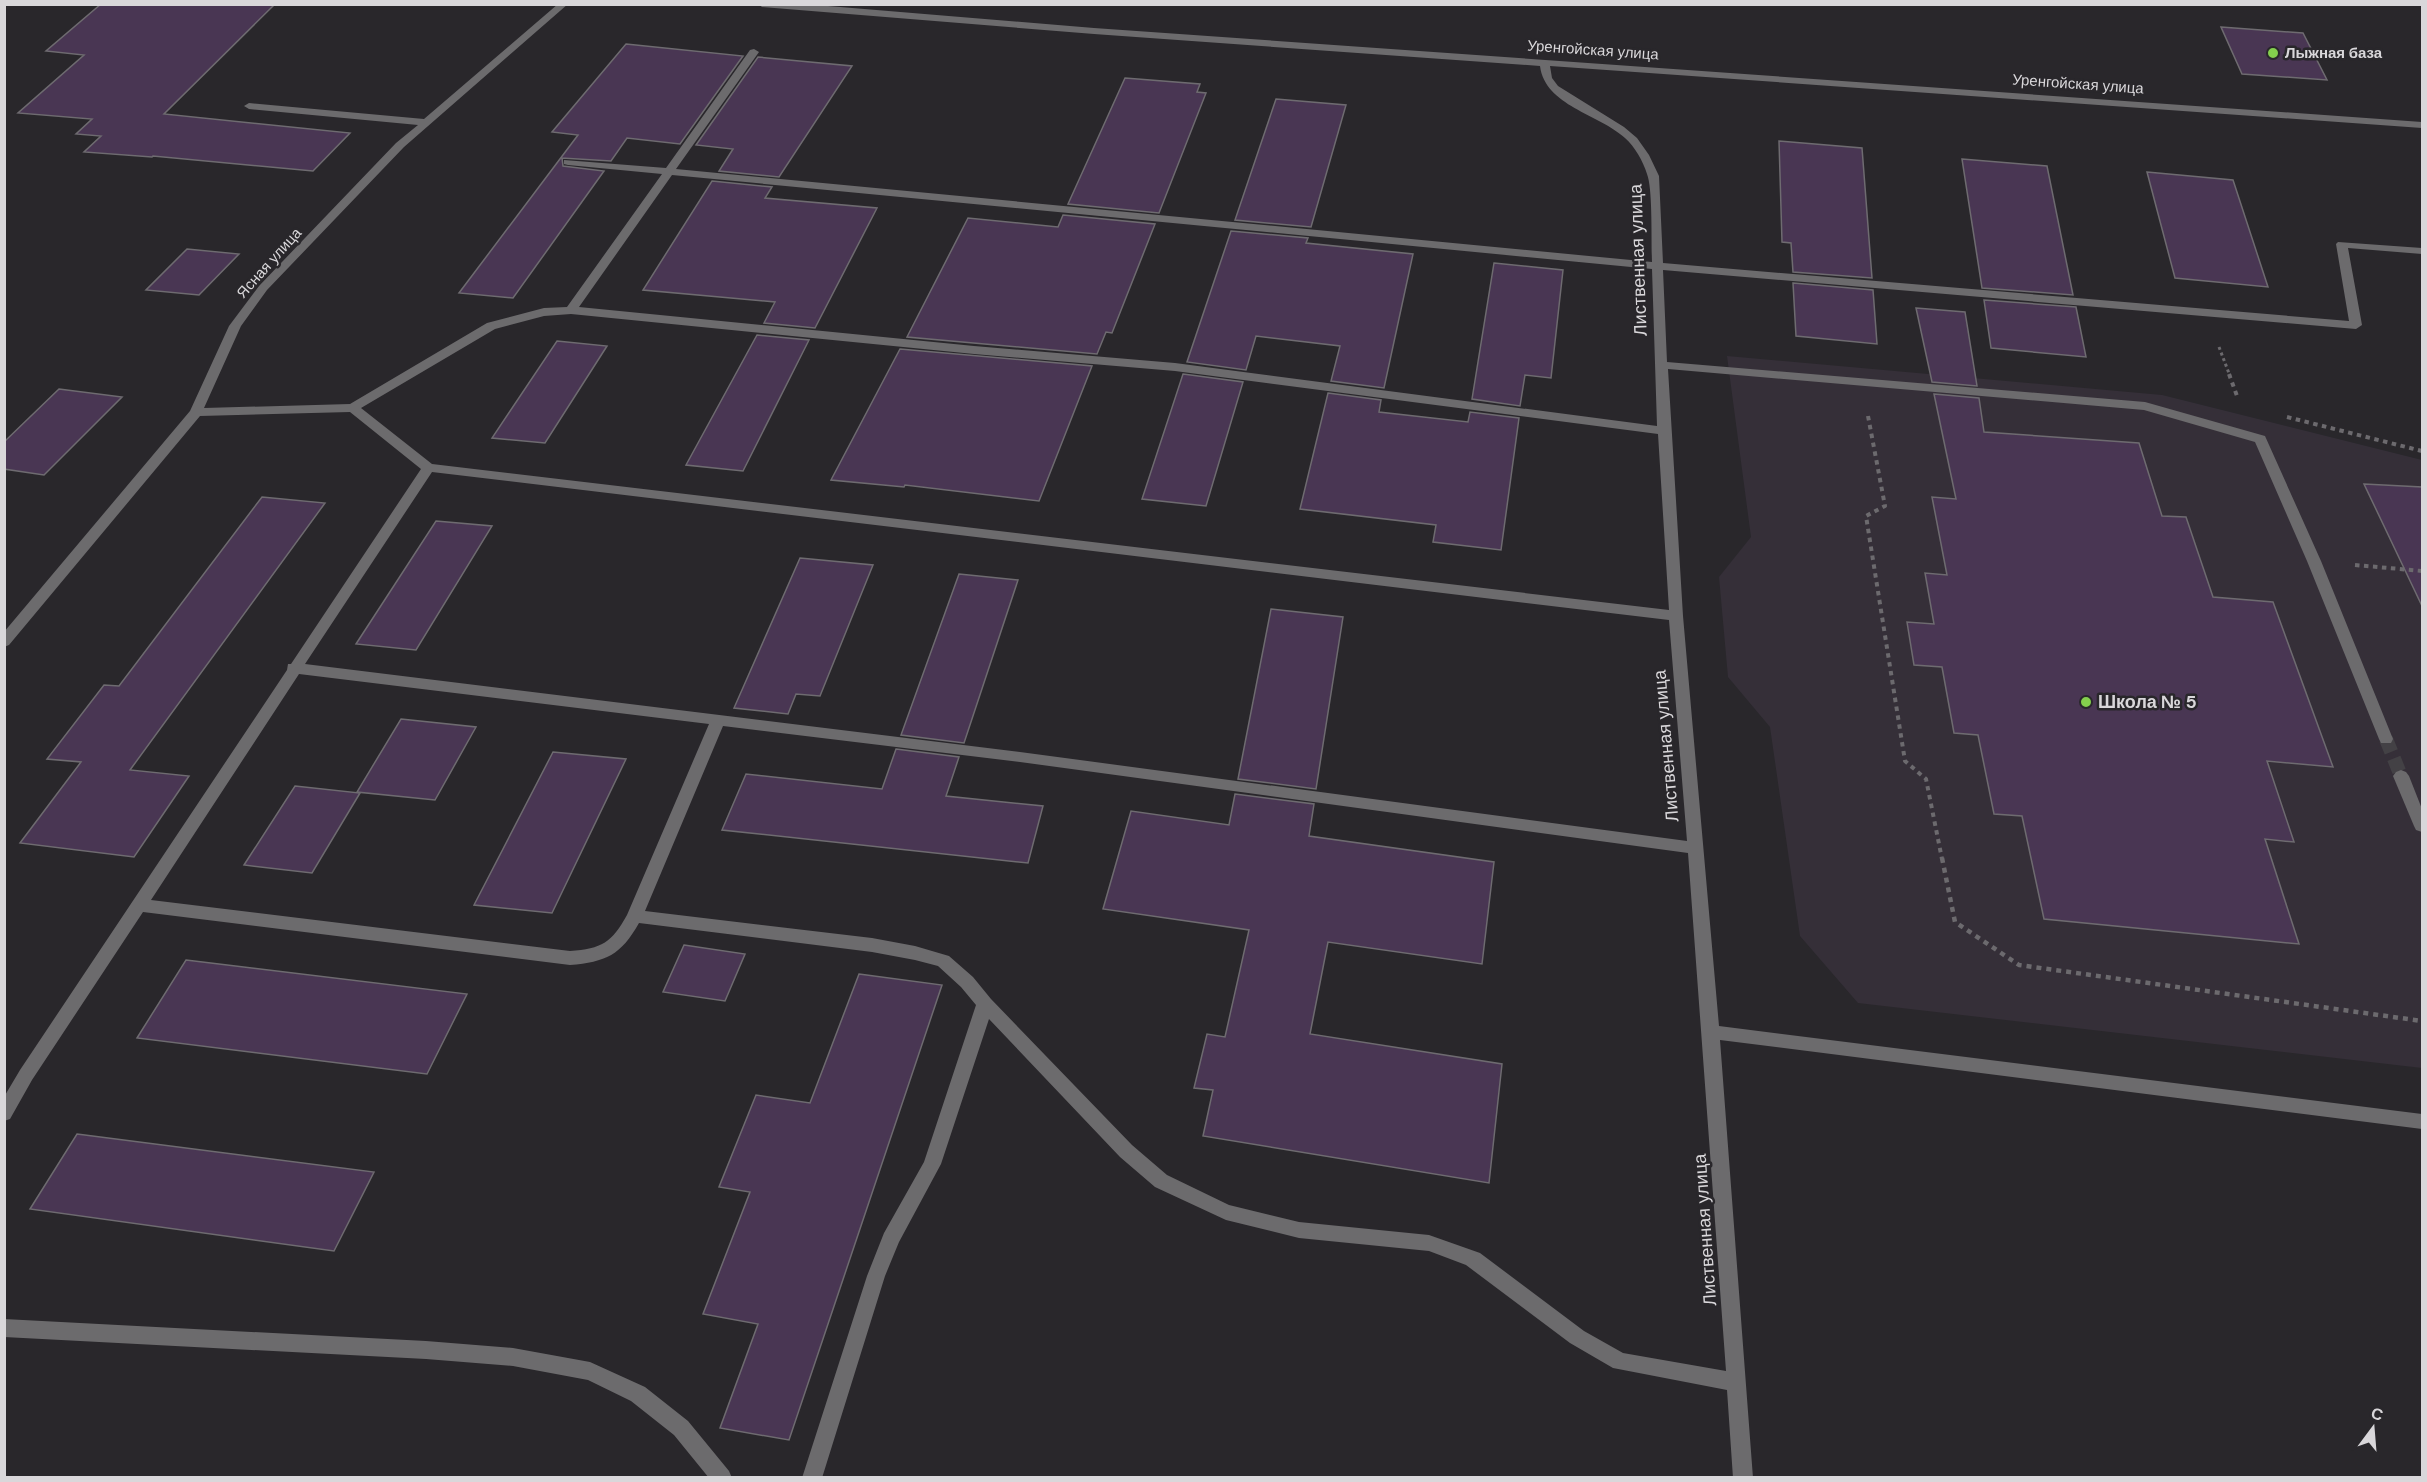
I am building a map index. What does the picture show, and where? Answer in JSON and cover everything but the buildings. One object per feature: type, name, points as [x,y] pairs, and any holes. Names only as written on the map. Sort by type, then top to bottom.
[{"type":"street","name":"Ясная улица","points":[[4,642],[11,626],[196,412],[235,326],[263,288],[424,122],[564,4]]},
{"type":"street","name":"Уренгойская улица","points":[[762,4],[1106,32],[2422,125]]},
{"type":"street","points":[[571,310],[754,52]]},
{"type":"street","name":"Лиственная улица","points":[[1544,62],[1547,78],[1557,91],[1602,116],[1628,135],[1644,153],[1654,176],[1664,431],[1676,616],[1711,1032],[1743,1478]]},
{"type":"street","points":[[249,106],[424,122]]},
{"type":"street","points":[[568,162],[1657,266],[2356,326],[2342,244],[2422,251]]},
{"type":"street","points":[[196,412],[353,408],[491,326],[544,312],[571,310],[974,350],[1174,367],[1664,431]]},
{"type":"street","points":[[1662,365],[2145,406],[2260,439],[2314,561],[2386,739]]},
{"type":"street","points":[[353,408],[428,468],[1676,616]]},
{"type":"street","points":[[4,1114],[26,1075],[293,668],[428,468]]},
{"type":"street","points":[[293,668],[717,722],[1020,757],[1694,848]]},
{"type":"street","points":[[139,905],[570,958],[594,957],[612,948],[624,936],[635,916],[717,722]]},
{"type":"street","points":[[2401,776],[2422,826]]},
{"type":"street","points":[[635,916],[872,945],[943,961],[967,982],[985,1005],[1126,1151],[1161,1181],[1226,1212],[1299,1230],[1429,1243],[1473,1259],[1577,1337],[1620,1362],[1735,1382]]},
{"type":"street","points":[[812,1478],[876,1276],[891,1239],[932,1164],[985,1005]]},
{"type":"street","points":[[1711,1032],[2422,1122]]},
{"type":"street","points":[[4,1328],[426,1350],[513,1358],[591,1371],[638,1394],[681,1428],[722,1478]]},
{"type":"path","points":[[2207,312],[2235,395],[2244,402]]},
{"type":"path","points":[[1862,382],[1885,506],[1866,516],[1905,761],[1926,779],[1955,922],[2019,965],[2422,1021]]},
{"type":"path","points":[[2286,417],[2422,451]]},
{"type":"path","points":[[2314,561],[2422,571]]},
{"type":"shaded area","name":"Школа № 5","points":[[1727,356],[2162,395],[2422,460],[2422,1068],[1858,1003],[1800,936],[1770,727],[1728,677],[1719,577],[1751,537]]},
{"type":"tunnel","points":[[2386,739],[2401,776]]},
{"type":"place","name":"Лыжная база","points":[[2273,53]]},
{"type":"place","name":"Школа № 5","points":[[2086,702]]}]
